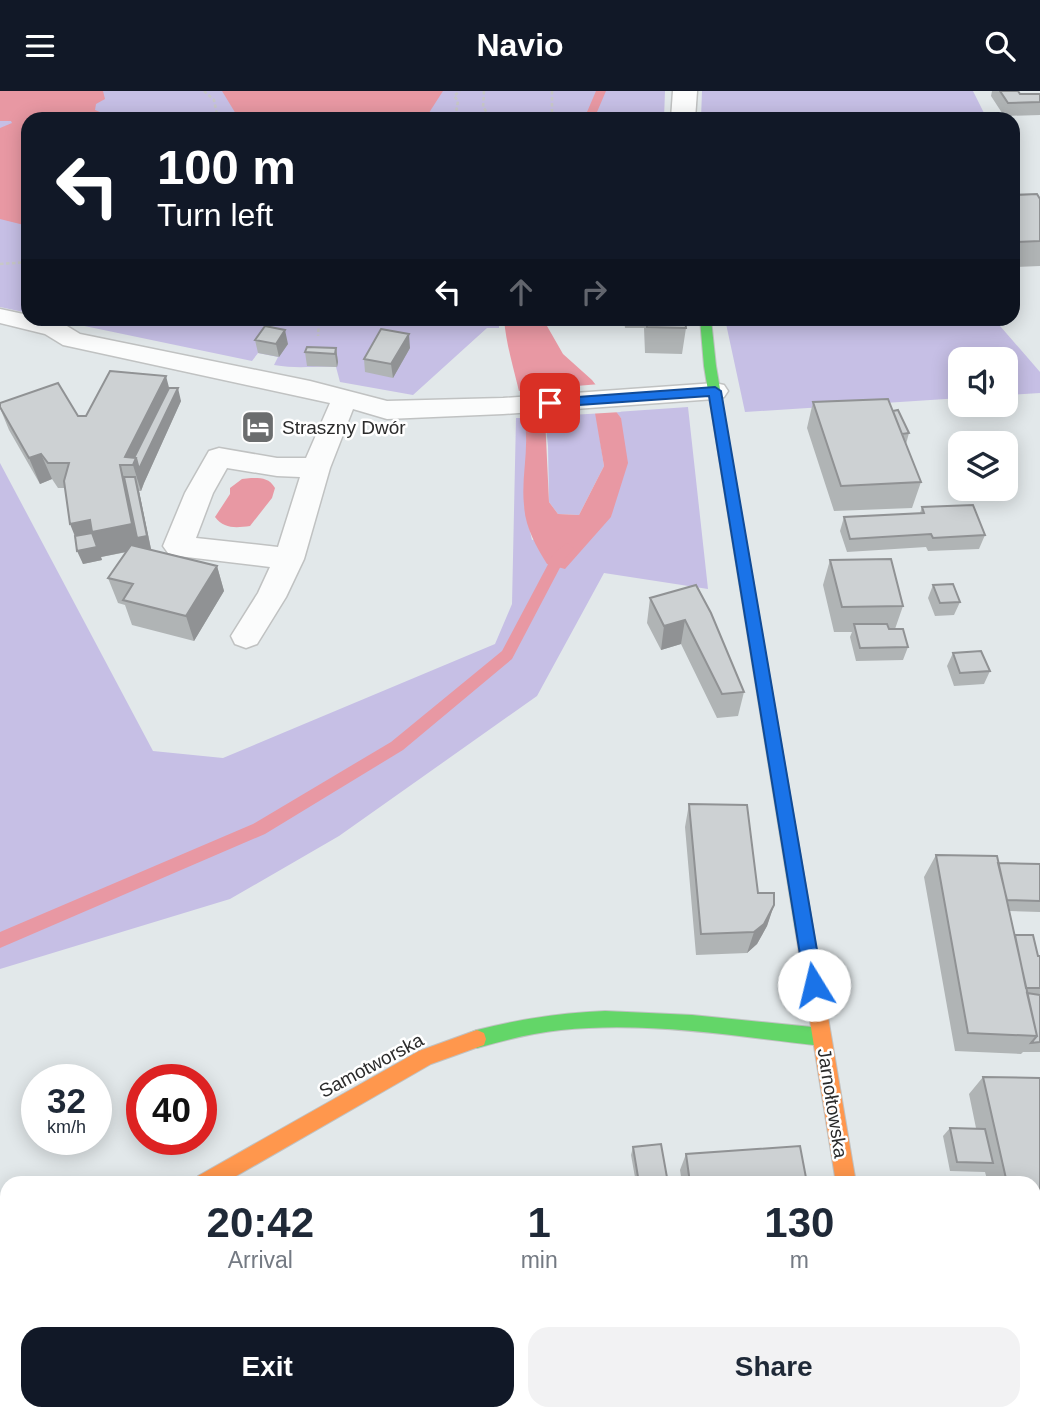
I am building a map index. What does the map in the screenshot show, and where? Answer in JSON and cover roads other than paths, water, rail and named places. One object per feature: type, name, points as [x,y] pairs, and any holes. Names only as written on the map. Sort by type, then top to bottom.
[{"type":"street","points":[[684,112],[685,91]]},
{"type":"street","name":"Jarnołtowska","points":[[706,326],[845,1176]]},
{"type":"street","name":"Samotworska","points":[[217,1176],[426,1057],[507,1029],[588,1020],[666,1022],[822,1037]]},
{"type":"lane","points":[[0,316],[21,321]]},
{"type":"lane","points":[[44,326],[53,328],[72,340],[310,389],[387,410],[503,406],[715,391]]},
{"type":"lane","points":[[246,636],[271,597],[289,559],[316,468],[344,400]]},
{"type":"lane","points":[[289,559],[178,545],[199,493],[219,457],[277,467],[316,468]]},
{"type":"waterway","points":[[592,112],[601,91]]},
{"type":"waterway","points":[[0,940],[259,829],[397,746],[507,655],[559,557],[567,548]]},
{"type":"place","name":"Straszny Dwór","points":[[258,427]]}]
